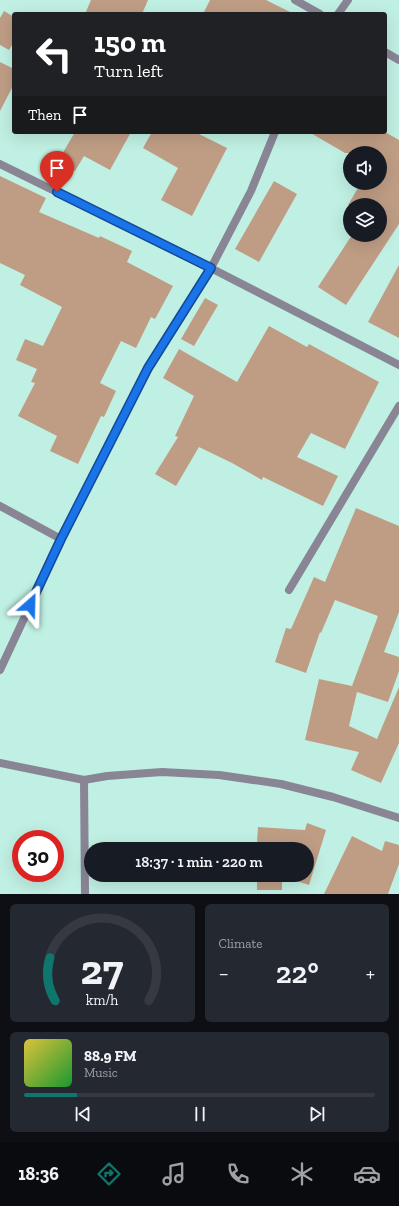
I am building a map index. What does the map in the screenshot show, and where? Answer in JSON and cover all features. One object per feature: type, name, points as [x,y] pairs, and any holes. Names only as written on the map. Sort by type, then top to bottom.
[{"type":"street","points":[[295,0],[316,12]]},
{"type":"street","points":[[339,12],[348,0]]},
{"type":"street","points":[[387,53],[399,60]]},
{"type":"street","points":[[0,670],[61,539],[148,368],[211,268],[251,191],[274,134]]},
{"type":"street","points":[[0,164],[211,268],[399,365]]},
{"type":"street","points":[[289,590],[399,406]]},
{"type":"street","points":[[0,506],[61,539]]},
{"type":"street","points":[[0,763],[84,780],[106,776],[162,772],[219,775],[281,784],[333,797],[399,818]]},
{"type":"street","points":[[84,780],[85,894]]},
{"type":"building","points":[[91,0],[148,0],[143,12],[86,12]]},
{"type":"building","points":[[210,0],[266,0],[290,12],[204,12]]},
{"type":"building","points":[[4,11],[12,16],[12,45],[9,50],[0,45],[0,18]]},
{"type":"building","points":[[0,62],[12,68],[12,88],[0,111]]},
{"type":"building","points":[[387,133],[399,140],[399,224],[346,305],[318,287],[347,242],[387,242],[387,198],[352,198],[357,190],[387,190],[387,146],[343,146],[343,152],[312,134]]},
{"type":"building","points":[[74,134],[130,134],[110,170],[84,156],[75,171],[58,161]]},
{"type":"building","points":[[151,134],[199,134],[227,148],[192,216],[161,200],[178,168],[143,148]]},
{"type":"building","points":[[0,176],[46,198],[39,212],[99,238],[100,236],[132,251],[127,262],[173,286],[155,319],[151,317],[136,348],[121,341],[100,383],[116,391],[104,417],[101,416],[78,464],[50,451],[57,436],[18,416],[35,383],[31,382],[37,369],[16,360],[25,339],[43,346],[62,307],[20,285],[25,275],[0,263]]},
{"type":"building","points":[[274,181],[297,194],[259,262],[235,249]]},
{"type":"building","points":[[399,265],[399,338],[368,322]]},
{"type":"building","points":[[205,298],[218,305],[194,346],[181,339]]},
{"type":"building","points":[[269,326],[307,347],[309,344],[379,382],[345,449],[311,433],[297,457],[338,476],[323,506],[263,477],[262,480],[199,447],[176,486],[155,474],[178,437],[175,436],[194,396],[163,378],[179,349],[237,382]]},
{"type":"building","points":[[356,508],[399,526],[399,612],[384,652],[399,657],[399,671],[388,702],[357,692],[349,726],[377,739],[399,687],[399,743],[381,783],[351,770],[359,752],[305,740],[319,679],[352,686],[378,616],[335,600],[321,633],[320,632],[306,673],[275,662],[286,628],[291,629],[314,577],[325,582]]},
{"type":"building","points":[[307,823],[326,830],[314,869],[314,842],[257,842],[258,827],[305,830]]},
{"type":"building","points":[[352,836],[382,851],[385,841],[399,845],[399,864],[388,894],[324,894]]},
{"type":"building","points":[[257,882],[282,882],[282,890],[257,890]]},
{"type":"building","points":[[300,882],[310,882],[309,885]]},
{"type":"route","points":[[30,605],[61,539],[148,368],[211,268],[57,192]]}]
